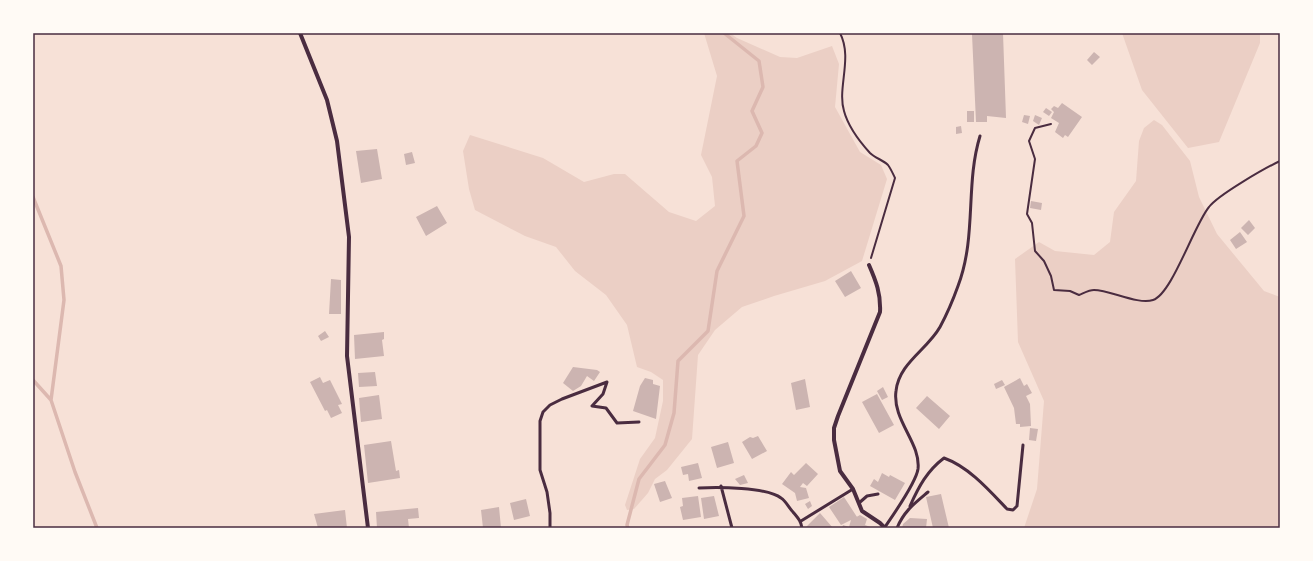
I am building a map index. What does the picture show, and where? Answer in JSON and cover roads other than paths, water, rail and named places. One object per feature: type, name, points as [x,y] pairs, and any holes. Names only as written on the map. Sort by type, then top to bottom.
[{"type":"street","points":[[300,33],[327,100],[337,141],[349,237],[347,356],[368,528]]},
{"type":"street","points":[[869,265],[878,286],[881,299],[880,312],[852,378],[834,428],[836,455],[840,471],[853,489],[862,511],[885,528]]},
{"type":"lane","points":[[885,528],[905,496],[918,469],[912,442],[902,425],[896,404],[898,383],[910,360],[940,328],[959,284],[968,256],[975,154],[980,136]]},
{"type":"lane","points":[[550,528],[550,513],[547,492],[540,470],[540,421],[542,412],[550,405],[562,399],[607,382],[603,394],[592,406],[606,408],[617,423],[639,422]]},
{"type":"lane","points":[[897,528],[910,506],[922,480],[934,465],[944,458],[954,461],[986,486],[1007,509],[1013,510],[1017,506],[1023,445]]},
{"type":"lane","points":[[699,488],[721,486],[763,491],[781,497],[801,521],[802,528]]},
{"type":"lane","points":[[721,486],[732,528]]},
{"type":"lane","points":[[801,521],[853,489]]},
{"type":"lane","points":[[910,506],[928,492]]},
{"type":"lane","points":[[859,503],[867,496],[878,494]]},
{"type":"waterway","points":[[628,528],[627,525],[639,479],[665,445],[674,413],[678,361],[708,331],[717,271],[744,216],[737,161],[756,146],[762,133],[752,111],[763,87],[759,61],[724,33]]},
{"type":"waterway","points":[[33,197],[61,266],[64,300],[51,400],[75,472],[97,528]]},
{"type":"waterway","points":[[33,380],[51,400]]}]
